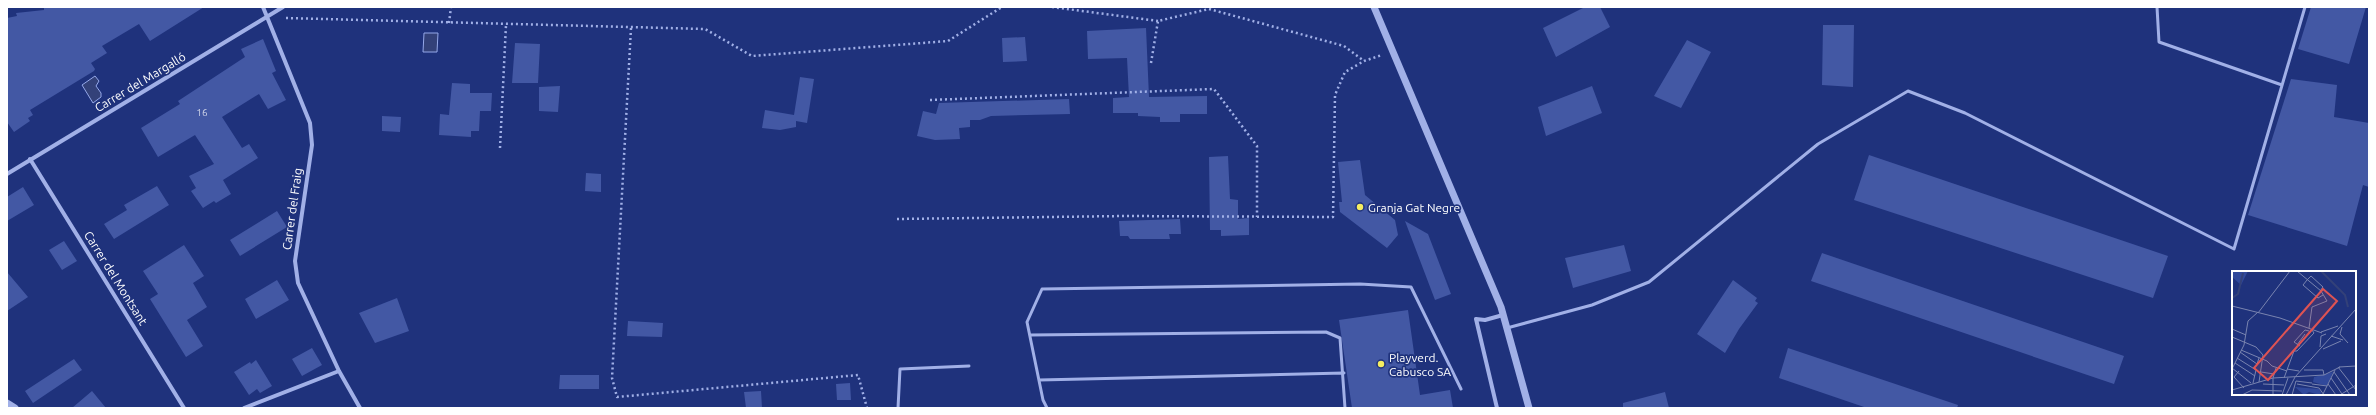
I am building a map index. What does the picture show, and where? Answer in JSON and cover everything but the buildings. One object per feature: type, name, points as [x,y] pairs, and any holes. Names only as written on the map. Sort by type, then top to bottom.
[{"type":"street","name":"Carrer del Fraig","points":[[263,7],[266,18],[310,123],[312,145],[295,261],[298,283],[339,371],[360,408]]},
{"type":"street","name":"Carrer del Margalló","points":[[7,174],[283,7]]},
{"type":"street","points":[[1374,7],[1503,315],[1529,408]]},
{"type":"street","name":"Carrer del Montsant","points":[[30,159],[184,408]]},
{"type":"street","points":[[1497,408],[1476,319],[1485,320],[1503,315]]},
{"type":"street","points":[[244,408],[339,371]]},
{"type":"street","points":[[7,403],[15,408]]},
{"type":"lane","points":[[2157,7],[2159,42],[2282,85]]},
{"type":"lane","points":[[1507,328],[1592,304],[1649,282],[1818,144],[1908,91],[1965,113],[2234,249],[2305,7]]},
{"type":"lane","points":[[1047,408],[1043,400],[1027,322],[1042,289],[1360,284],[1411,287],[1461,389]]},
{"type":"lane","points":[[1030,335],[1326,332],[1340,338],[1344,373],[1345,408]]},
{"type":"lane","points":[[898,408],[900,369],[969,366]]},
{"type":"lane","points":[[1039,380],[1344,373]]},
{"type":"path","points":[[449,23],[451,7]]},
{"type":"path","points":[[266,18],[705,29],[752,56],[948,41],[1002,7]]},
{"type":"path","points":[[1052,7],[1158,21],[1209,9],[1344,46],[1364,61]]},
{"type":"path","points":[[1151,63],[1158,21]]},
{"type":"path","points":[[500,148],[506,25]]},
{"type":"path","points":[[631,28],[612,378],[617,397],[858,376],[867,408]]},
{"type":"path","points":[[897,219],[1334,218],[1335,95],[1345,72],[1364,61],[1394,52]]},
{"type":"path","points":[[930,100],[1214,89],[1257,146],[1257,217]]},
{"type":"water","points":[[424,33],[438,33],[437,52],[423,52]]},
{"type":"water","points":[[95,76],[99,81],[96,86],[101,93],[101,97],[93,103],[82,85]]},
{"type":"place","name":"Granja Gat Negre","points":[[1360,207]]},
{"type":"place","name":"Playverd. Cabusco SA","points":[[1381,364]]}]
